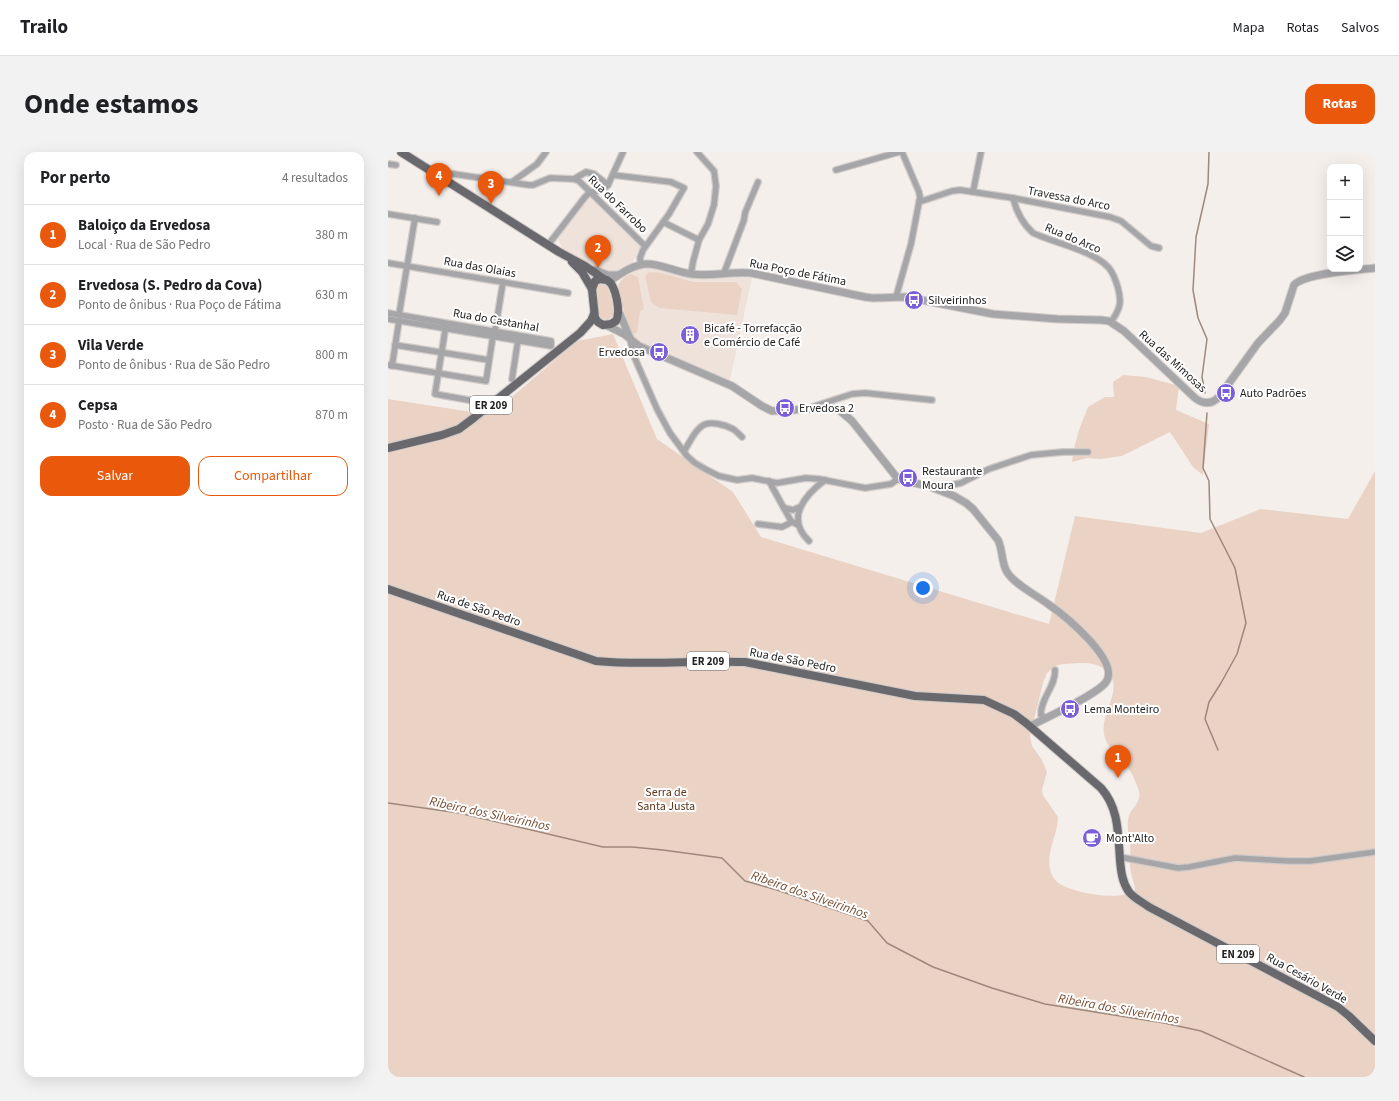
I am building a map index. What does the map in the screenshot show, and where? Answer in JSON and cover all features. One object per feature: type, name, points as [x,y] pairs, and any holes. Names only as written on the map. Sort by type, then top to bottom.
[{"type":"main road","points":[[401,152],[559,252],[607,280],[613,286],[619,312]]},
{"type":"main road","points":[[559,252],[582,272],[592,289],[595,318],[603,324]]},
{"type":"main road","points":[[592,289],[595,282],[607,280]]},
{"type":"main road","name":"ER 209","points":[[580,333],[603,324],[611,324],[616,321],[619,312]]},
{"type":"main road","name":"ER 209","points":[[388,448],[442,435],[459,429],[475,418],[580,333],[594,314]]},
{"type":"main road","name":"Rua de São Pedro","points":[[388,589],[596,661],[745,662],[915,696],[984,700],[1014,714],[1108,795],[1116,814],[1120,857]]},
{"type":"main road","name":"Rua Cesário Verde","points":[[1120,857],[1125,885],[1130,893],[1138,900],[1331,1004],[1348,1016],[1375,1041]]},
{"type":"street","points":[[512,182],[537,164],[546,152]]},
{"type":"street","points":[[548,245],[590,192],[599,192],[608,185],[623,152]]},
{"type":"street","points":[[691,274],[699,240],[708,224],[714,205],[716,186],[714,171],[697,152]]},
{"type":"street","points":[[836,170],[902,152],[919,192],[919,202],[911,244],[896,297],[908,297],[993,314],[1057,319],[1101,320],[1111,322]]},
{"type":"street","points":[[973,192],[981,152]]},
{"type":"street","points":[[388,164],[396,165]]},
{"type":"street","name":"Rua do Farrobo","points":[[430,170],[533,185],[550,178],[574,179],[579,181],[645,246]]},
{"type":"street","name":"Rua do Farrobo","points":[[574,179],[586,172],[594,174],[608,185]]},
{"type":"street","points":[[607,280],[641,264],[640,258],[645,246],[663,222],[684,188],[671,182],[613,175]]},
{"type":"street","points":[[724,273],[744,220],[745,213],[758,182]]},
{"type":"street","points":[[919,202],[952,191],[960,190],[1013,198]]},
{"type":"street","name":"Travessa do Arco","points":[[1013,198],[1110,217],[1121,221],[1151,246],[1159,248]]},
{"type":"street","name":"Rua do Arco","points":[[1013,198],[1014,206],[1027,227],[1033,233],[1081,251],[1097,259],[1109,268],[1121,297],[1120,307],[1111,322]]},
{"type":"street","points":[[388,214],[437,222]]},
{"type":"street","points":[[415,218],[395,345],[390,365],[486,382],[504,282]]},
{"type":"street","points":[[663,222],[699,240]]},
{"type":"street","name":"Rua das Olaias","points":[[388,263],[568,293]]},
{"type":"street","name":"Rua Poço de Fátima","points":[[641,264],[651,264],[691,274],[751,273],[873,298],[896,297]]},
{"type":"street","points":[[585,266],[608,275],[618,275]]},
{"type":"street","name":"Rua das Mimosas","points":[[1111,322],[1124,331],[1199,401],[1204,403],[1212,403],[1219,397],[1258,343],[1285,313],[1294,285],[1297,282],[1317,276],[1375,268]]},
{"type":"street","points":[[615,294],[619,279],[626,271]]},
{"type":"street","points":[[619,312],[630,338],[633,354],[657,409],[670,433],[695,463],[719,476],[737,480],[752,478],[777,483],[806,478],[825,480],[865,488],[891,484],[898,479]]},
{"type":"street","name":"Rua do Castanhal","points":[[388,313],[399,318],[494,334],[551,341],[551,346],[494,334]]},
{"type":"street","name":"Rua do Castanhal","points":[[388,319],[399,318]]},
{"type":"street","points":[[603,324],[630,338],[640,346],[732,386],[772,411],[830,408],[839,410],[852,421],[898,479],[931,487],[954,496],[973,508],[1001,545],[1004,564],[1010,576],[1073,624],[1099,651],[1106,661],[1109,670],[1109,677],[1100,688],[1046,718],[1032,728]]},
{"type":"street","points":[[446,326],[435,394],[474,401]]},
{"type":"street","points":[[512,379],[518,340]]},
{"type":"street","points":[[395,345],[489,360]]},
{"type":"street","points":[[806,410],[852,394],[865,393],[901,398],[932,400]]},
{"type":"street","points":[[684,451],[696,432],[705,424],[734,429],[742,437]]},
{"type":"street","points":[[931,487],[961,483],[989,469],[1030,455],[1063,452],[1088,452]]},
{"type":"street","points":[[798,525],[800,507],[806,497],[825,480]]},
{"type":"street","points":[[769,481],[792,522],[798,525],[804,536],[809,541]]},
{"type":"street","points":[[784,508],[793,510],[800,507]]},
{"type":"street","points":[[758,524],[782,527],[792,522]]},
{"type":"street","points":[[1046,718],[1041,713],[1043,704],[1055,676],[1055,670]]},
{"type":"street","points":[[1120,857],[1178,868],[1235,858],[1310,861],[1375,852]]},
{"type":"shaded area","points":[[591,197],[641,246],[633,262],[623,269],[612,272],[591,264],[562,248],[558,239],[564,227]]},
{"type":"shaded area","points":[[654,267],[692,276],[752,278],[730,380],[672,358],[639,342],[629,330],[617,286],[628,273],[643,268]]},
{"type":"green space","points":[[593,177],[598,180],[598,184],[593,188],[589,187],[589,179]]},
{"type":"green space","points":[[649,272],[662,273],[693,282],[736,282],[742,289],[737,315],[659,308],[651,302],[645,276]]},
{"type":"green space","points":[[631,274],[638,277],[644,309],[640,311],[637,333],[632,334],[623,309],[619,289],[621,280]]},
{"type":"green space","points":[[601,284],[606,285],[608,288],[613,305],[613,316],[607,320],[601,318],[599,313],[597,289]]},
{"type":"green space","name":"Serra de Santa Justa","points":[[613,334],[657,439],[733,492],[761,537],[1049,624],[1075,516],[1201,533],[1261,509],[1348,519],[1375,471],[1375,1077],[388,1077],[388,399],[491,415],[577,341]],"holes":[[[1085,663],[1095,664],[1101,667],[1107,671],[1112,678],[1114,685],[1113,693],[1105,717],[1105,739],[1127,766],[1136,782],[1139,793],[1138,802],[1129,816],[1128,824],[1130,869],[1135,886],[1135,890],[1128,894],[1109,896],[1076,890],[1056,881],[1050,869],[1050,856],[1058,817],[1043,795],[1042,790],[1047,772],[1042,760],[1032,746],[1030,736],[1043,683],[1047,673],[1055,666]]]},
{"type":"green space","points":[[1123,375],[1146,377],[1179,386],[1176,410],[1209,424],[1203,475],[1193,467],[1170,432],[1122,456],[1100,459],[1087,458],[1072,462],[1080,427],[1088,407],[1105,397],[1114,397],[1113,382]]},
{"type":"waterway","points":[[1205,393],[1202,377],[1207,339],[1198,318],[1193,290],[1196,237],[1208,184],[1209,152]]},
{"type":"waterway","points":[[1207,413],[1203,468],[1209,481],[1210,519],[1235,568],[1246,623],[1237,654],[1209,702],[1205,719],[1218,750]]},
{"type":"waterway","name":"Ribeira dos Silveirinhos","points":[[388,803],[459,813],[603,847],[632,847],[722,858],[745,881],[777,890],[868,921],[887,943],[933,967],[992,988],[1045,1004],[1164,1023],[1201,1031],[1304,1077]]},
{"type":"place","name":"Cepsa","points":[[439,196]]},
{"type":"place","name":"Vila Verde","points":[[491,204]]},
{"type":"place","name":"Ervedosa (S. Pedro da Cova)","points":[[598,268]]},
{"type":"place","name":"Silveirinhos","points":[[914,300]]},
{"type":"place","name":"Bicafé - Torrefacção e Comércio de Café","points":[[690,335]]},
{"type":"place","name":"Ervedosa","points":[[659,352]]},
{"type":"place","name":"Auto Padrões","points":[[1226,393]]},
{"type":"place","name":"Ervedosa 2","points":[[785,408]]},
{"type":"place","name":"Restaurante Moura","points":[[908,478]]},
{"type":"place","name":"Lema Monteiro","points":[[1070,709]]},
{"type":"place","name":"Baloiço da Ervedosa","points":[[1118,778]]},
{"type":"place","name":"Mont'Alto","points":[[1092,838]]}]
